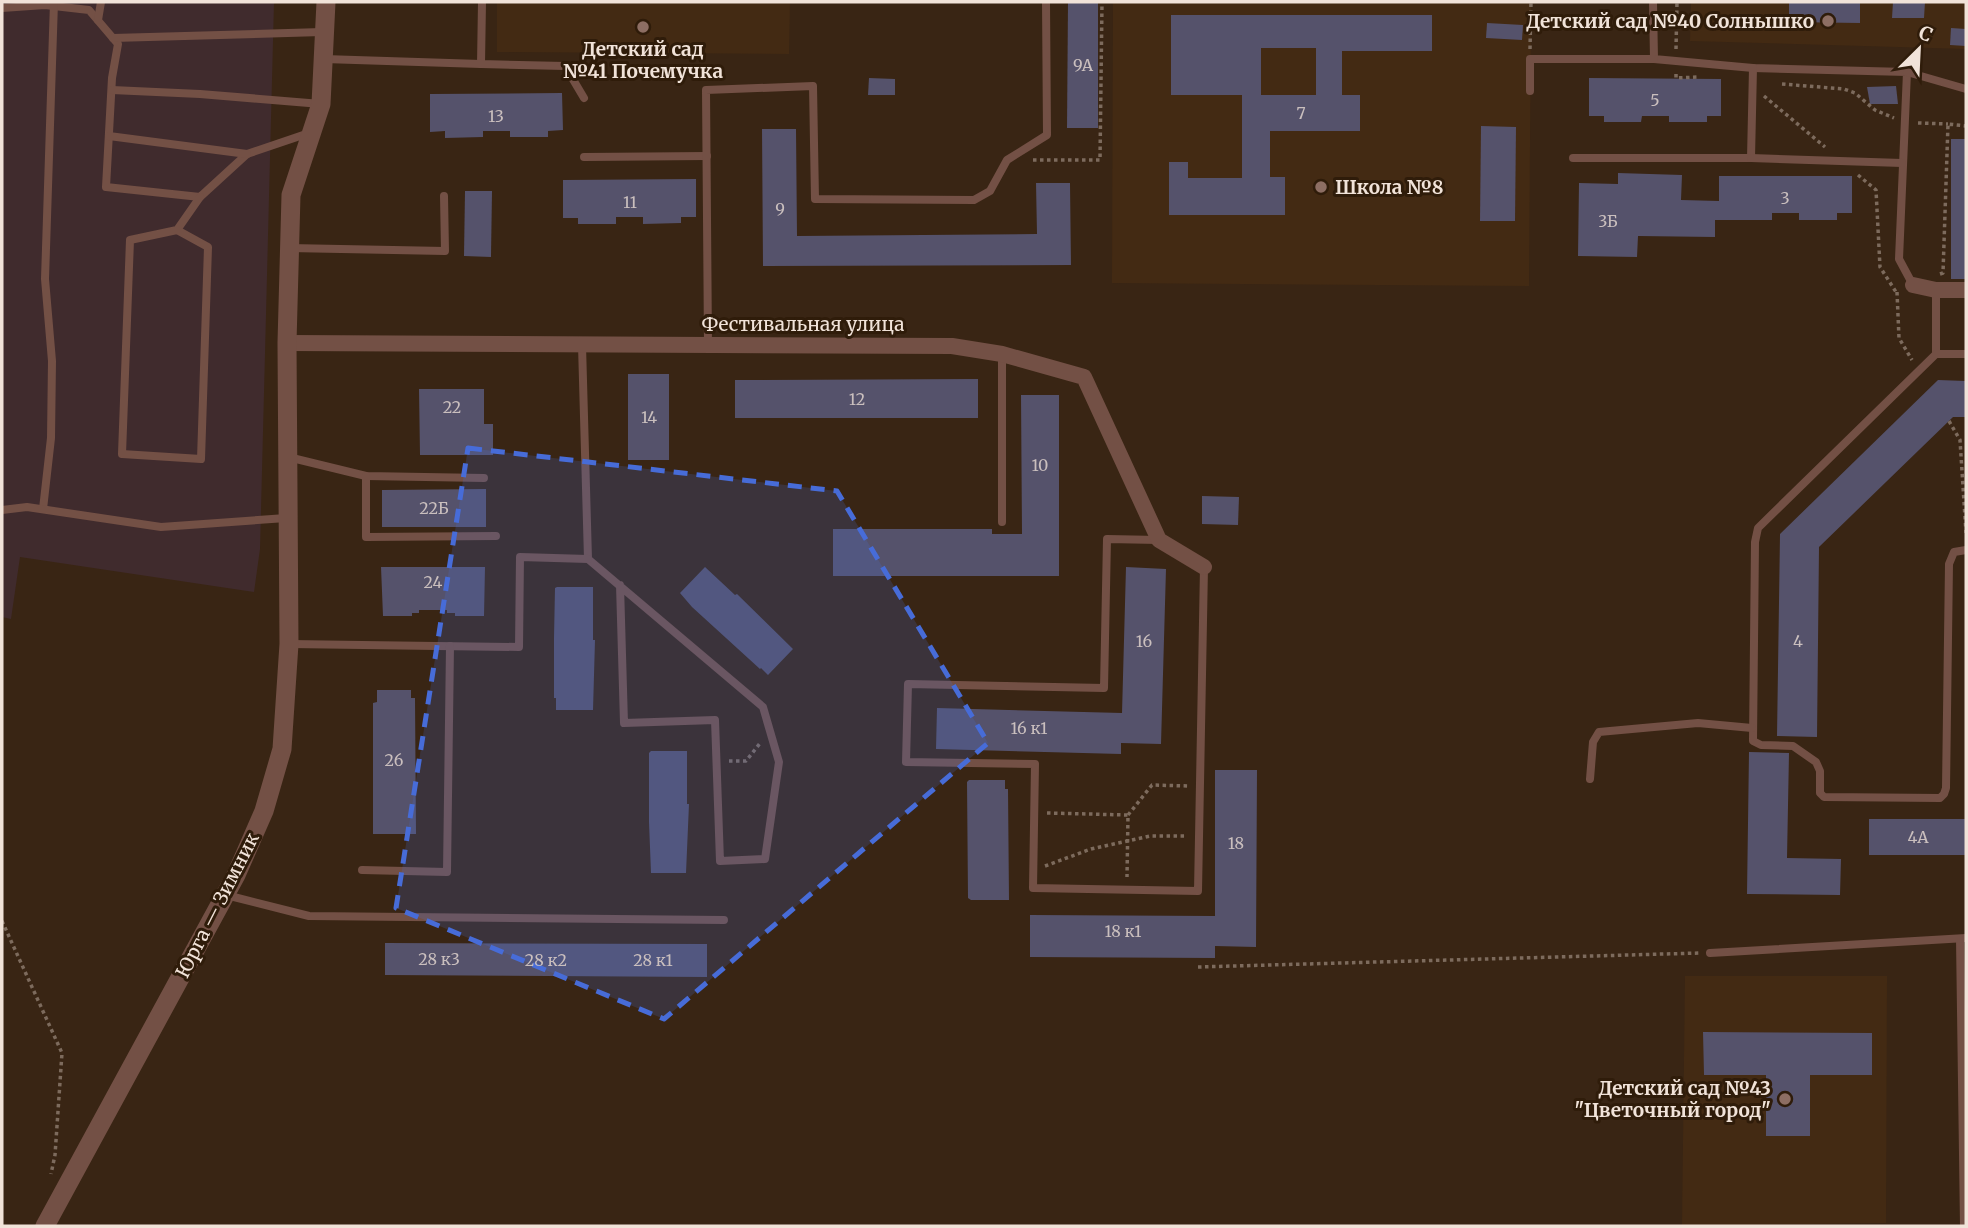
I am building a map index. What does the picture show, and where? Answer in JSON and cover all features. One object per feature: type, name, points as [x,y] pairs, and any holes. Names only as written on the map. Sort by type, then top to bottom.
[{"type":"street","name":"Юрга — Зимник","points":[[45,1226],[226,895],[264,811],[282,749],[289,643],[286,518],[291,195],[321,104],[326,2]]},
{"type":"street","points":[[1913,285],[1936,290],[1966,290]]},
{"type":"street","name":"Фестивальная улица","points":[[287,343],[952,346],[1002,355],[1084,377],[1159,540]]},
{"type":"street","points":[[1159,540],[1204,567]]},
{"type":"lane","points":[[97,20],[101,2]]},
{"type":"lane","points":[[481,64],[482,2]]},
{"type":"lane","points":[[708,345],[706,90],[813,86],[815,199],[974,200],[990,191],[1007,160],[1047,135],[1046,2]]},
{"type":"lane","points":[[1653,2],[1654,59]]},
{"type":"lane","points":[[43,509],[51,438],[52,361],[45,279],[54,4]]},
{"type":"lane","points":[[2,8],[54,4],[89,10],[118,44],[112,90],[106,187],[200,197]]},
{"type":"lane","points":[[113,38],[325,32]]},
{"type":"lane","points":[[324,59],[565,66],[584,98]]},
{"type":"lane","points":[[1530,91],[1530,59],[1654,59],[1753,68],[1907,72],[1966,89]]},
{"type":"lane","points":[[1751,158],[1753,68]]},
{"type":"lane","points":[[1907,72],[1899,259],[1913,285]]},
{"type":"lane","points":[[112,90],[321,104]]},
{"type":"lane","points":[[177,230],[208,247],[201,459],[121,454],[130,240],[177,230],[200,197],[247,154],[310,132]]},
{"type":"lane","points":[[109,136],[247,154]]},
{"type":"lane","points":[[584,157],[707,156]]},
{"type":"lane","points":[[1573,158],[1751,158],[1902,163]]},
{"type":"lane","points":[[289,248],[445,251],[444,196]]},
{"type":"lane","points":[[1936,290],[1936,354]]},
{"type":"lane","points":[[582,345],[588,558]]},
{"type":"lane","points":[[1966,354],[1936,354],[1758,528],[1755,542],[1753,741],[1756,744],[1793,746],[1816,762],[1820,771],[1820,793],[1824,797],[1940,798],[1946,788],[1948,564],[1954,552],[1966,550]]},
{"type":"lane","points":[[1002,355],[1002,522]]},
{"type":"lane","points":[[288,457],[366,476],[484,478]]},
{"type":"lane","points":[[366,476],[366,537],[496,536]]},
{"type":"lane","points":[[2,510],[27,507],[161,527],[286,518]]},
{"type":"lane","points":[[1159,540],[1107,539],[1104,688],[908,684],[906,762],[1035,765],[1033,888],[1198,891],[1204,567]]},
{"type":"lane","points":[[289,643],[519,647],[520,557],[588,558],[620,585],[762,707],[779,762],[765,859],[720,861],[715,720],[624,723],[620,585]]},
{"type":"lane","points":[[362,870],[447,872],[450,646]]},
{"type":"lane","points":[[1590,779],[1593,742],[1599,732],[1698,723],[1752,728]]},
{"type":"lane","points":[[226,895],[309,916],[723,920]]},
{"type":"lane","points":[[1710,953],[1963,939],[1964,1226]]},
{"type":"path","points":[[1007,160],[1100,160],[1102,2]]},
{"type":"path","points":[[1530,59],[1531,2]]},
{"type":"path","points":[[1676,60],[1677,2]]},
{"type":"path","points":[[1782,84],[1844,89],[1855,93],[1875,110],[1903,122],[1966,126]]},
{"type":"path","points":[[1918,371],[1899,338],[1896,292],[1943,272],[1948,124]]},
{"type":"path","points":[[1949,421],[1960,440],[1966,533]]},
{"type":"path","points":[[716,762],[746,761],[770,730]]},
{"type":"path","points":[[1126,890],[1128,815],[1152,785],[1200,786]]},
{"type":"path","points":[[1034,813],[1128,815]]},
{"type":"path","points":[[1033,870],[1091,849],[1150,836],[1199,835]]},
{"type":"path","points":[[2,921],[62,1053],[55,1156],[49,1179]]},
{"type":"path","points":[[1198,967],[1710,953]]},
{"type":"highlighted area","points":[[468,448],[837,491],[988,743],[664,1019],[396,908]]},
{"type":"shaded area","points":[[2,2],[274,2],[260,549],[254,592],[20,557],[11,619],[2,617]]},
{"type":"shaded area","name":"Детский сад №41 Почемучка","points":[[497,2],[790,2],[789,54],[497,52]]},
{"type":"shaded area","name":"Школа №8","points":[[1113,2],[1531,2],[1529,286],[1112,283]]},
{"type":"shaded area","name":"Детский сад №40 Солнышко","points":[[1691,2],[1966,2],[1966,49],[1690,41]]},
{"type":"shaded area","name":"Детский сад №43 \"Цветочный город\"","points":[[1685,976],[1887,976],[1886,1223],[1682,1226]]},
{"type":"building","points":[[1068,2],[1098,2],[1098,128],[1067,128]]},
{"type":"building","points":[[1789,2],[1860,2],[1860,23],[1789,22]]},
{"type":"building","points":[[1893,2],[1925,2],[1924,18],[1892,18]]},
{"type":"building","points":[[1171,15],[1432,15],[1432,51],[1342,51],[1342,95],[1360,95],[1360,131],[1270,131],[1270,177],[1285,177],[1285,215],[1169,215],[1169,162],[1188,162],[1188,178],[1242,178],[1242,95],[1171,95]],"holes":[[[1261,48],[1316,48],[1316,95],[1261,95]]]},
{"type":"building","points":[[1487,23],[1523,25],[1522,40],[1486,38]]},
{"type":"building","points":[[1951,28],[1966,29],[1966,46],[1950,45]]},
{"type":"building","points":[[869,78],[895,79],[895,95],[868,95]]},
{"type":"building","points":[[1589,78],[1721,79],[1721,116],[1707,116],[1707,122],[1669,122],[1669,116],[1642,116],[1641,122],[1604,122],[1604,116],[1589,116]]},
{"type":"building","points":[[1896,86],[1898,104],[1870,104],[1867,87]]},
{"type":"building","points":[[562,93],[563,130],[548,131],[548,137],[510,137],[510,131],[483,131],[483,137],[445,138],[445,131],[430,132],[430,94]]},
{"type":"building","points":[[1481,126],[1516,127],[1515,221],[1480,221]]},
{"type":"building","points":[[762,129],[796,129],[797,236],[1037,234],[1036,183],[1070,183],[1071,265],[763,266]]},
{"type":"building","points":[[1951,139],[1966,139],[1966,279],[1951,279]]},
{"type":"building","points":[[1618,173],[1682,175],[1681,200],[1719,201],[1719,176],[1852,176],[1852,213],[1837,213],[1837,220],[1799,220],[1799,213],[1772,213],[1772,220],[1715,220],[1715,237],[1638,236],[1637,257],[1578,256],[1579,183],[1618,184]]},
{"type":"building","points":[[696,179],[696,217],[681,217],[681,223],[643,224],[643,217],[616,217],[616,224],[578,224],[578,218],[563,218],[563,180]]},
{"type":"building","points":[[465,191],[492,191],[491,257],[464,256]]},
{"type":"building","points":[[628,374],[669,374],[669,460],[628,460]]},
{"type":"building","points":[[978,379],[978,418],[735,418],[735,380]]},
{"type":"building","points":[[1938,380],[1966,381],[1966,417],[1953,417],[1819,547],[1817,737],[1777,736],[1780,534]]},
{"type":"building","points":[[419,389],[484,389],[484,424],[493,424],[493,455],[420,455]]},
{"type":"building","points":[[1021,395],[1059,395],[1059,576],[833,576],[833,529],[992,529],[992,534],[1022,534]]},
{"type":"building","points":[[486,489],[486,527],[382,527],[382,490]]},
{"type":"building","points":[[1202,496],[1239,497],[1238,525],[1202,524]]},
{"type":"building","points":[[381,567],[485,567],[484,616],[455,616],[455,613],[447,613],[447,610],[419,610],[419,613],[412,613],[412,616],[383,616]]},
{"type":"building","points":[[705,567],[793,649],[768,675],[680,593]]},
{"type":"building","points":[[1126,567],[1166,569],[1161,744],[1121,743],[1121,754],[936,749],[937,708],[1122,713]]},
{"type":"building","points":[[557,587],[593,587],[593,710],[556,710],[554,638]]},
{"type":"building","points":[[377,690],[411,690],[411,698],[415,698],[416,834],[373,834],[373,703],[377,702]]},
{"type":"building","points":[[651,751],[687,751],[689,804],[686,873],[651,873]]},
{"type":"building","points":[[1749,752],[1789,753],[1787,858],[1841,859],[1840,895],[1747,894]]},
{"type":"building","points":[[1215,770],[1257,770],[1256,947],[1215,946],[1215,958],[1030,957],[1030,915],[1215,916]]},
{"type":"building","points":[[969,780],[1005,780],[1005,789],[1008,789],[1009,900],[968,898]]},
{"type":"building","points":[[1869,819],[1966,819],[1966,855],[1869,855]]},
{"type":"building","points":[[385,943],[707,944],[707,977],[385,975]]},
{"type":"building","points":[[1703,1032],[1872,1033],[1872,1075],[1810,1075],[1810,1136],[1766,1136],[1766,1075],[1704,1075]]},
{"type":"place","name":"Детский сад №40 Солнышко","points":[[1828,21]]},
{"type":"place","name":"Детский сад №41 Почемучка","points":[[643,27]]},
{"type":"place","name":"Школа №8","points":[[1321,187]]},
{"type":"place","name":"Детский сад №43 \"Цветочный город\"","points":[[1785,1099]]}]
